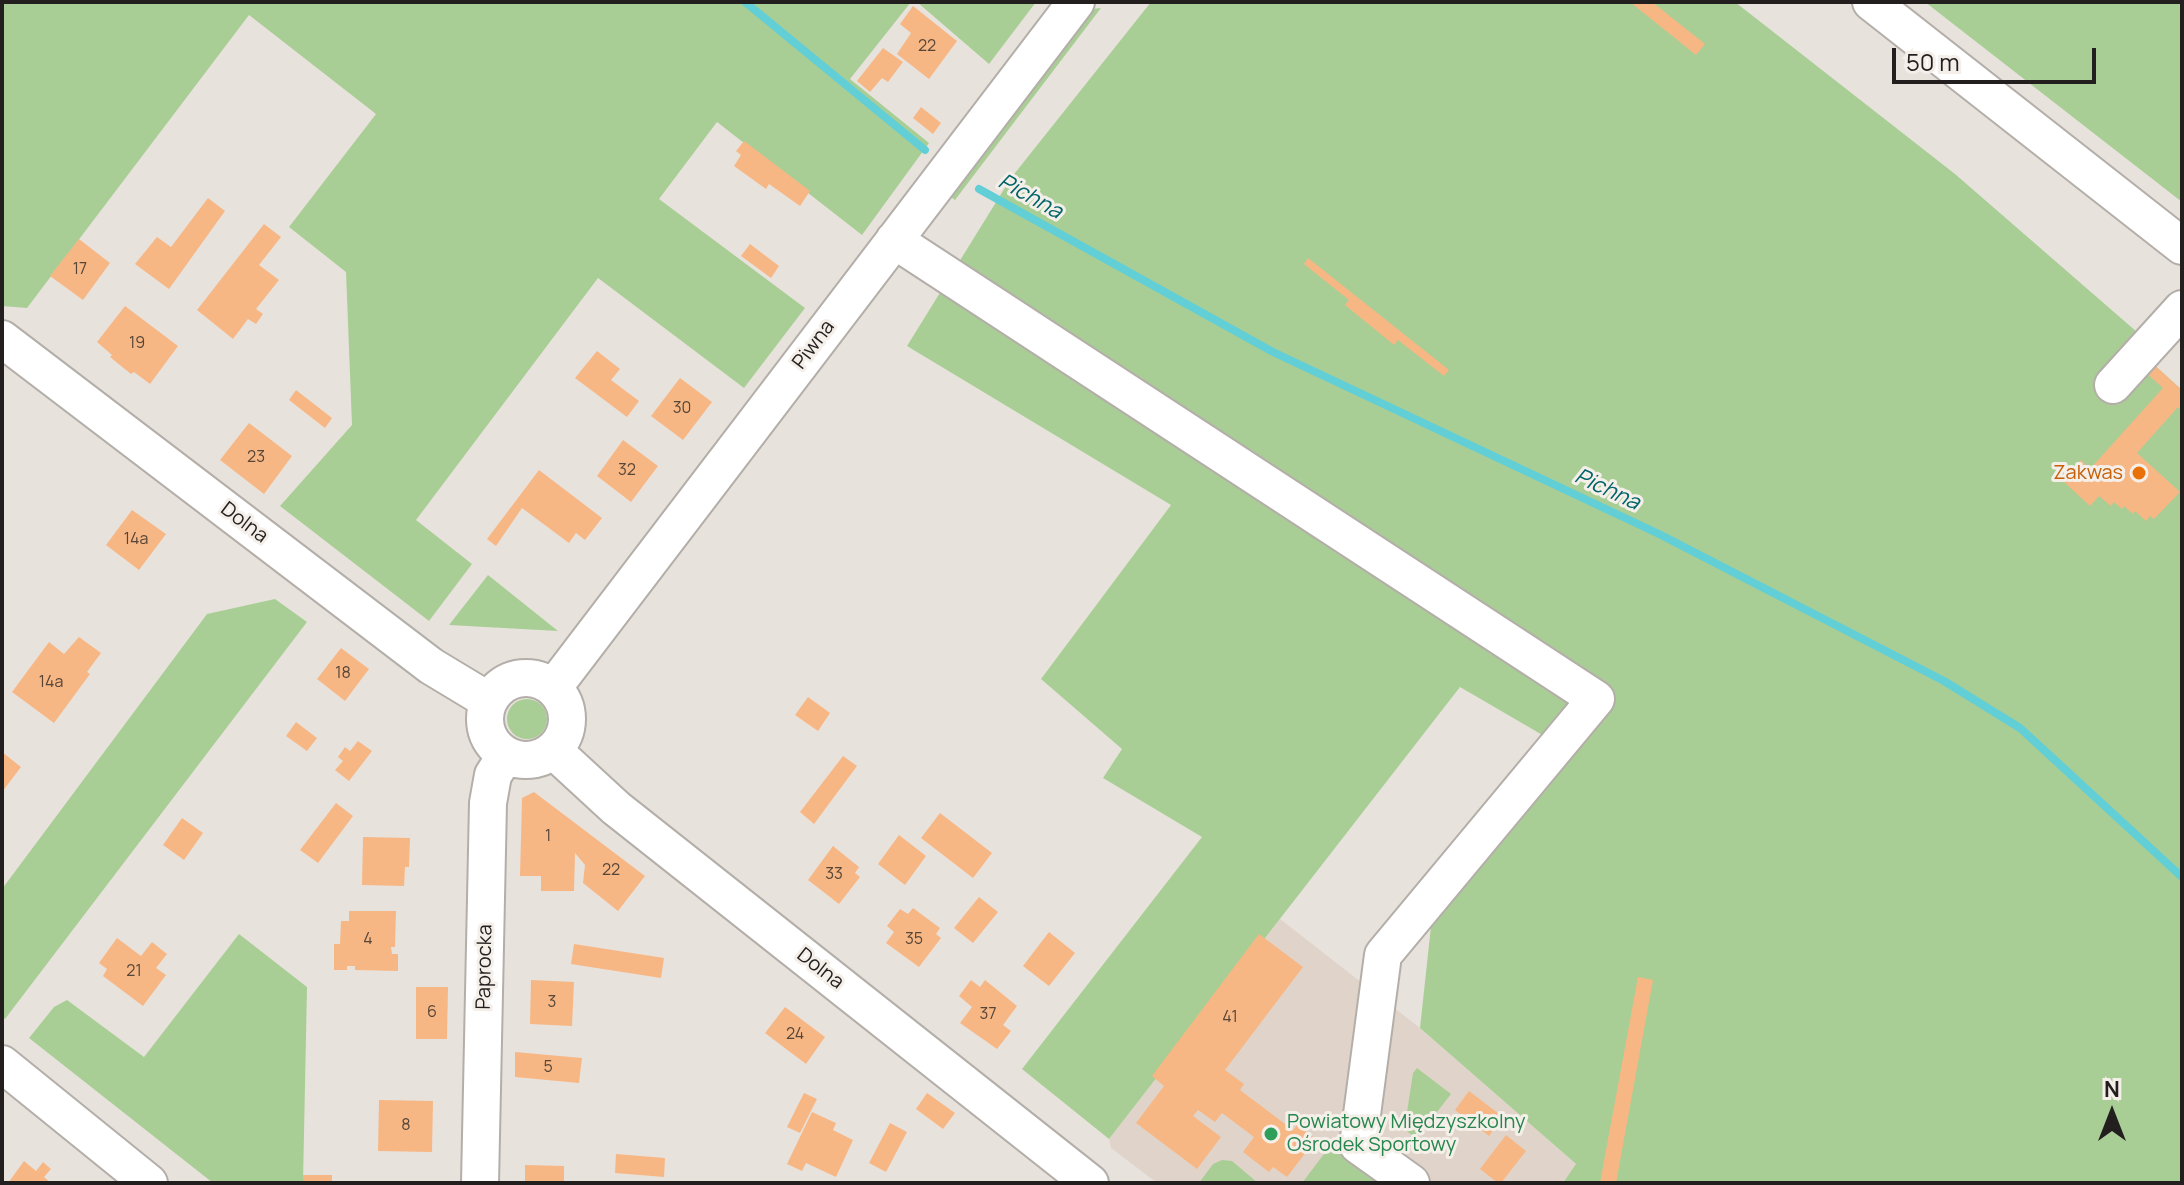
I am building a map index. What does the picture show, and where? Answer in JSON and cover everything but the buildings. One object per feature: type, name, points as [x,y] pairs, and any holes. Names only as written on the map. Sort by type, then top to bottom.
[{"type":"street","name":"Piwna","points":[[553,688],[1076,2]]},
{"type":"street","points":[[1871,2],[2182,246]]},
{"type":"street","points":[[894,240],[1596,699],[1383,955],[1358,1145],[1411,1183]]},
{"type":"street","points":[[2113,385],[2182,309]]},
{"type":"street","name":"Dolna","points":[[2,339],[431,666],[489,701]]},
{"type":"street","points":[[530,678],[553,688],[567,712],[567,726],[562,739],[553,750],[530,760],[506,755],[491,741],[487,731],[485,721],[489,701],[506,684],[517,679],[530,678]]},
{"type":"street","name":"Dolna","points":[[553,750],[616,808],[1090,1183]]},
{"type":"street","name":"Paprocka","points":[[480,1183],[488,803],[493,775],[506,755]]},
{"type":"street","points":[[2,1064],[149,1183]]},
{"type":"shaded area","points":[[1280,919],[1420,1028],[1577,1165],[1563,1183],[1157,1183],[1111,1148],[1109,1139]]},
{"type":"green space","points":[[2,2],[911,2],[850,79],[929,143],[862,235],[717,122],[659,199],[805,308],[744,388],[598,278],[416,520],[472,564],[429,621],[280,506],[352,425],[346,272],[289,227],[376,114],[249,15],[27,308],[2,306]]},
{"type":"green space","points":[[917,2],[1036,2],[989,64]]},
{"type":"green space","points":[[1151,2],[1735,2],[1955,174],[2160,352],[2151,362],[2182,390],[2182,1183],[1563,1183],[1576,1164],[1420,1028],[1432,917],[1563,747],[1460,687],[1109,1139],[1022,1069],[1202,837],[1103,778],[1122,749],[1041,679],[1171,505],[907,346],[1011,178]]},
{"type":"green space","points":[[1925,2],[2182,2],[2182,202]]},
{"type":"green space","points":[[1101,8],[955,200],[947,194],[1091,9]]},
{"type":"green space","points":[[488,575],[558,631],[449,625]]},
{"type":"green space","points":[[275,599],[307,622],[5,1019],[2,1016],[2,889],[207,614]]},
{"type":"green space","points":[[527,699],[541,705],[547,719],[541,733],[527,739],[513,733],[507,719],[513,705]]},
{"type":"green space","points":[[239,934],[307,987],[303,1183],[213,1183],[29,1038],[54,1007],[67,1000],[144,1057]]},
{"type":"green space","points":[[1417,1068],[1451,1094],[1416,1139],[1405,1125],[1413,1073]]},
{"type":"green space","points":[[1330,1146],[1381,1183],[1302,1183]]},
{"type":"green space","points":[[1222,1160],[1232,1161],[1258,1183],[1199,1183],[1213,1164]]},
{"type":"waterway","name":"Pichna","points":[[745,2],[925,150]]},
{"type":"waterway","name":"Pichna","points":[[979,189],[1273,352],[1659,534],[1944,681],[2020,728],[2182,877]]},
{"type":"place","name":"Zakwas","points":[[2139,473]]},
{"type":"place","name":"Powiatowy Międzyszkolny Ośrodek Sportowy","points":[[1271,1134]]}]
